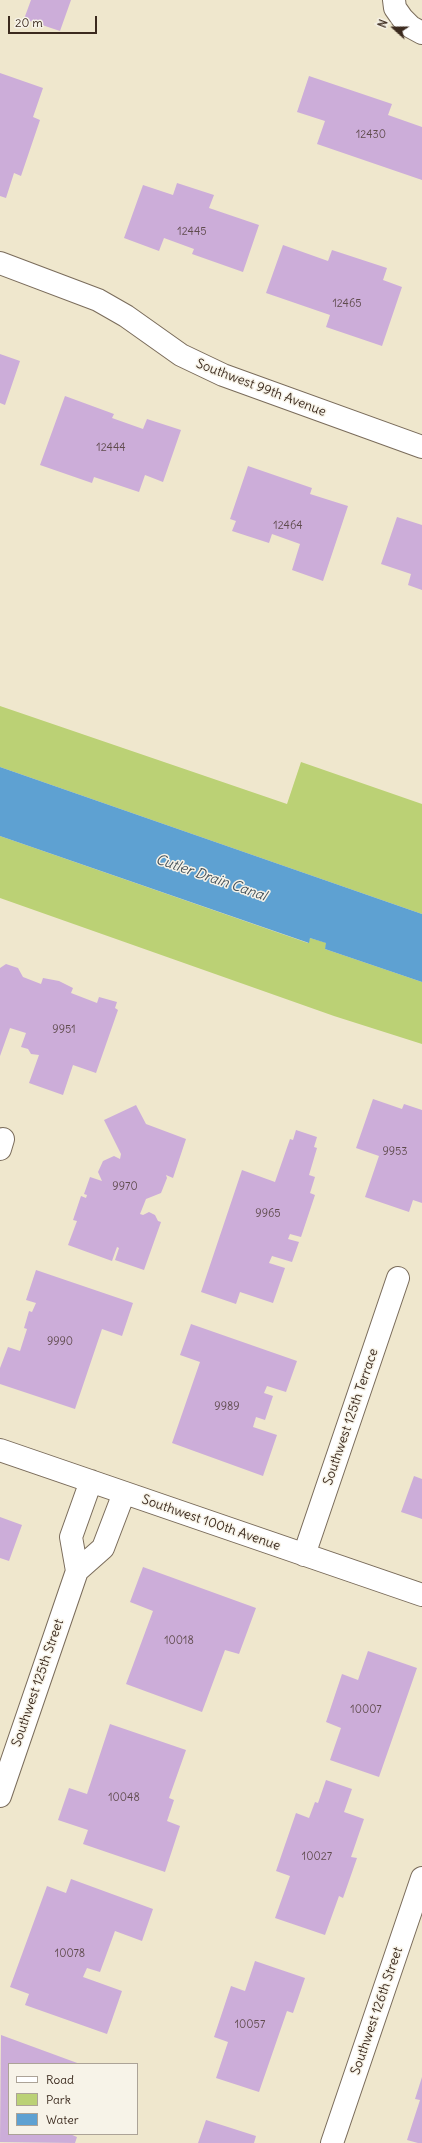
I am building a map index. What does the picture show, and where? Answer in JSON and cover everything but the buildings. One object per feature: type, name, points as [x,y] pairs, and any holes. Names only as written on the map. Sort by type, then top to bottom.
[{"type":"street","points":[[395,4],[411,27],[422,33]]},
{"type":"street","name":"Southwest 99th Avenue","points":[[0,263],[98,300],[126,316],[182,355],[223,375],[422,447]]},
{"type":"street","name":"Southwest 125th Terrace","points":[[304,1555],[398,1278]]},
{"type":"street","name":"Southwest 100th Avenue","points":[[0,1450],[422,1595]]},
{"type":"street","name":"Southwest 125th Street","points":[[0,1796],[77,1571],[71,1537],[90,1481]]},
{"type":"street","name":"Southwest 125th Street","points":[[77,1571],[103,1548],[124,1493]]},
{"type":"street","name":"Southwest 126th Street","points":[[332,2143],[422,1878]]},
{"type":"green space","points":[[0,706],[287,804],[301,762],[422,804],[422,914],[0,767]]},
{"type":"green space","points":[[0,836],[308,943],[310,938],[327,943],[325,949],[422,982],[422,1044],[334,1016],[0,898]]},
{"type":"water","name":"Cutler Drain Canal","points":[[0,767],[422,914],[422,982],[325,949],[326,943],[310,938],[309,943],[0,836]]}]
